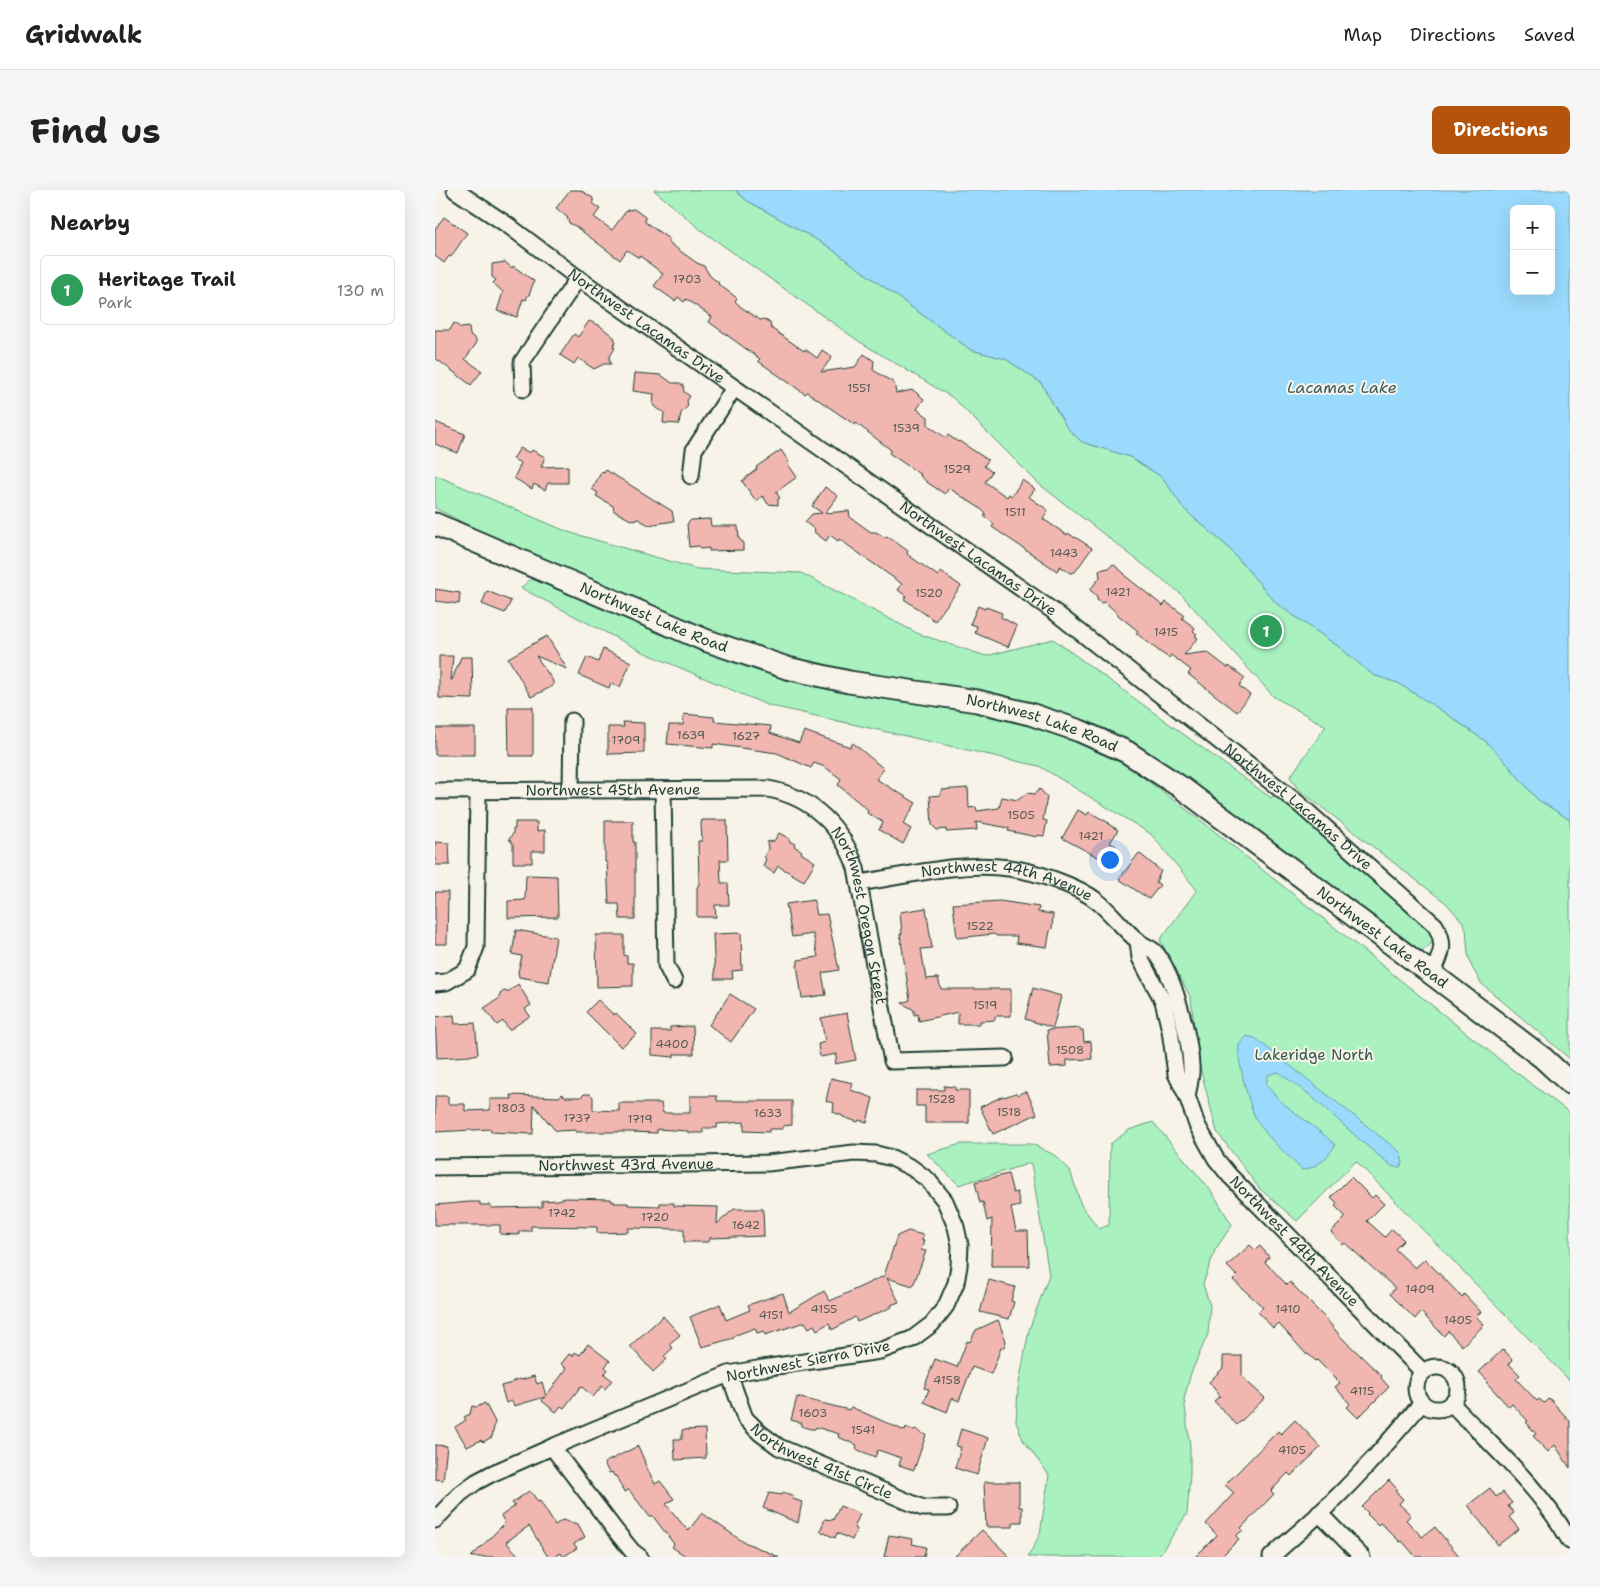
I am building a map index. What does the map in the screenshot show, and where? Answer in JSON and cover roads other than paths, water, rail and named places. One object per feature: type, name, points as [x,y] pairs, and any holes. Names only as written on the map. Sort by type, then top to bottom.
[{"type":"main road","name":"Northwest Lake Road","points":[[435,524],[705,640],[787,668],[849,682],[985,703],[1030,714],[1072,728],[1127,752],[1182,788],[1432,974],[1543,1058],[1570,1083]]},
{"type":"street","name":"Northwest Lacamas Drive","points":[[455,190],[509,226],[578,278],[1056,613],[1299,804],[1435,925],[1441,934],[1443,945],[1432,974]]},
{"type":"street","points":[[523,389],[522,362],[578,278]]},
{"type":"street","points":[[691,476],[694,450],[734,388]]},
{"type":"street","points":[[571,789],[572,721]]},
{"type":"street","name":"Northwest 45th Avenue","points":[[435,791],[768,789],[789,794]]},
{"type":"street","points":[[663,790],[666,965],[674,981]]},
{"type":"street","points":[[435,982],[446,982],[467,970],[476,947],[478,791]]},
{"type":"street","name":"Northwest Oregon Street","points":[[789,794],[817,810],[836,830],[850,850],[859,883],[892,1061],[1005,1058]]},
{"type":"street","name":"Northwest 44th Avenue","points":[[859,883],[965,866],[1011,868],[1047,877],[1096,900],[1137,941],[1154,952],[1166,972],[1178,1001],[1187,1038],[1191,1067],[1187,1096],[1197,1125],[1216,1159],[1224,1170],[1423,1372]]},
{"type":"street","name":"Northwest Sierra Drive","points":[[435,1520],[460,1494],[476,1482],[552,1447],[729,1374],[880,1351],[912,1339],[932,1324],[945,1306],[956,1283],[959,1266],[960,1245],[956,1227],[945,1201],[928,1180],[912,1168],[892,1158],[876,1154],[854,1153],[816,1158]]},
{"type":"street","name":"Northwest 43rd Avenue","points":[[435,1167],[740,1163],[816,1158]]},
{"type":"street","points":[[1438,1367],[1446,1369],[1457,1380],[1456,1396],[1445,1408],[1429,1408],[1417,1397],[1415,1389],[1418,1378],[1423,1372],[1430,1368],[1438,1367]]},
{"type":"street","name":"Northwest 41st Circle","points":[[729,1374],[745,1418],[760,1433],[779,1447],[923,1508],[947,1508]]},
{"type":"street","points":[[1271,1557],[1297,1531],[1319,1514],[1376,1456],[1422,1403]]},
{"type":"street","points":[[1451,1403],[1539,1495],[1560,1523],[1570,1541]]},
{"type":"street","points":[[552,1447],[631,1555]]},
{"type":"street","points":[[1319,1514],[1362,1557]]},
{"type":"water","name":"Lacamas Lake","points":[[735,190],[1570,190],[1570,820],[1537,799],[1485,741],[1398,683],[1373,675],[1339,647],[1277,604],[1228,547],[1184,509],[1163,478],[1130,457],[1082,442],[1067,428],[1041,383],[1006,359],[971,350],[826,245],[746,200]]},
{"type":"water","points":[[1247,1036],[1255,1038],[1400,1152],[1403,1162],[1400,1167],[1393,1167],[1310,1095],[1278,1072],[1268,1075],[1266,1084],[1272,1092],[1335,1145],[1321,1162],[1313,1167],[1302,1170],[1267,1134],[1254,1115],[1244,1083],[1239,1051],[1239,1045]]},
{"type":"place","name":"Heritage Trail","points":[[1266,631]]},
{"type":"park label","name":"Lakeridge North","points":[[1314,1055]]}]
